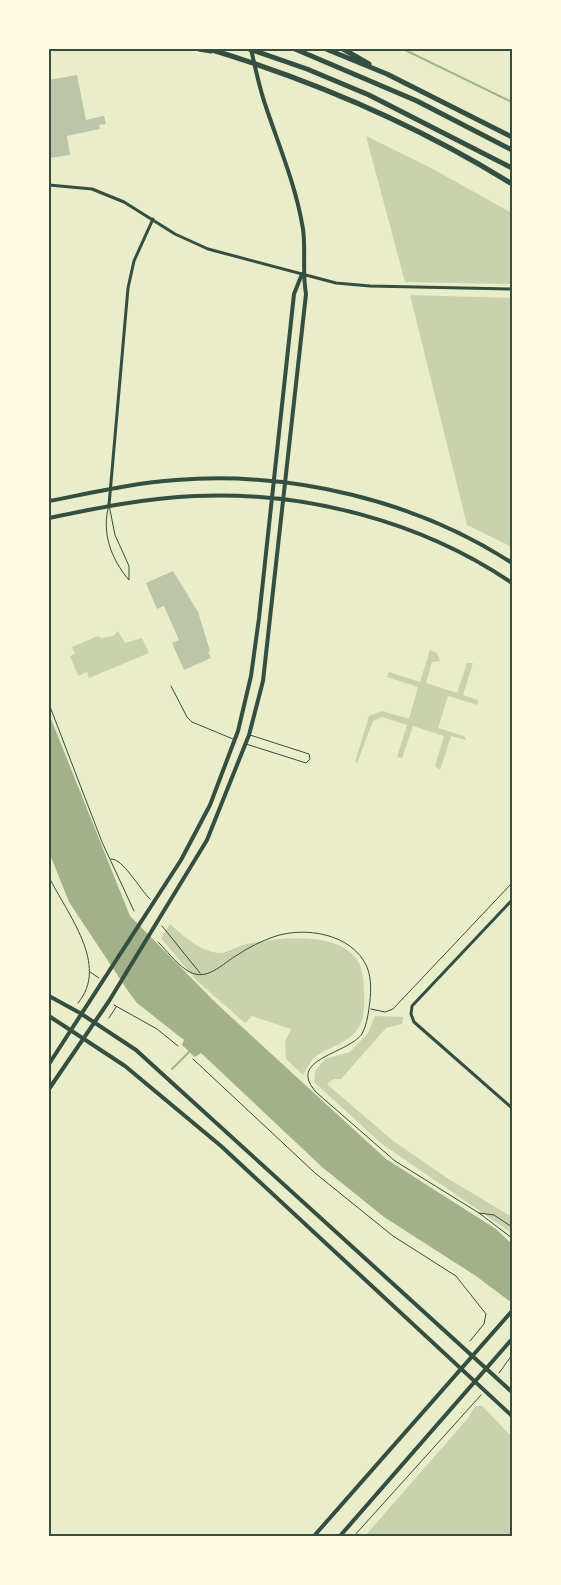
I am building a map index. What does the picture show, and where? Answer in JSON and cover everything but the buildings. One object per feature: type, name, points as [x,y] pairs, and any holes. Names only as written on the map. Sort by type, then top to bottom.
[{"type":"highway","points":[[199,49],[222,52]]},
{"type":"highway","points":[[209,49],[297,80],[396,122],[466,157],[512,184]]},
{"type":"highway","points":[[250,49],[307,69],[369,95],[512,168]]},
{"type":"highway","points":[[295,49],[417,101],[512,150]]},
{"type":"highway","points":[[326,49],[387,74]]},
{"type":"highway","points":[[344,49],[387,74],[512,137]]},
{"type":"main road","points":[[49,1089],[95,1024],[154,930],[207,840],[246,744],[264,681],[306,294],[302,274],[303,230],[287,167],[264,102],[250,49]]},
{"type":"main road","points":[[49,1064],[181,860],[210,806],[235,740],[251,676],[275,482],[294,294],[302,274]]},
{"type":"main road","points":[[49,501],[188,479],[233,479],[286,483],[351,495],[402,510],[463,536],[512,563]]},
{"type":"main road","points":[[49,518],[110,505],[195,496],[284,500],[346,511],[398,526],[453,549],[512,583]]},
{"type":"main road","points":[[49,996],[81,1014],[136,1050],[512,1392]]},
{"type":"main road","points":[[49,1016],[125,1066],[221,1146],[463,1368],[512,1416]]},
{"type":"main road","points":[[314,1536],[512,1311]]},
{"type":"main road","points":[[340,1536],[512,1339]]},
{"type":"street","points":[[49,185],[92,189],[109,195],[153,219],[175,234],[208,249],[336,283],[357,286],[512,289]]},
{"type":"street","points":[[110,505],[128,288],[134,261],[153,219]]},
{"type":"street","points":[[512,900],[412,1006],[410,1014],[414,1022],[512,1108]]},
{"type":"lane","points":[[110,505],[115,535],[129,566],[128,580],[120,570],[108,540],[105,520],[110,505]]},
{"type":"lane","points":[[171,686],[187,717],[192,722],[235,740]]},
{"type":"lane","points":[[246,744],[306,763],[310,759],[309,754],[249,735]]},
{"type":"path","points":[[49,704],[102,842],[134,910]]},
{"type":"path","points":[[111,858],[117,859],[123,864],[132,878],[153,901]]},
{"type":"path","points":[[49,877],[85,944],[90,972],[89,988],[78,1003]]},
{"type":"path","points":[[369,1009],[385,1012],[393,1009],[512,883]]},
{"type":"path","points":[[157,924],[165,928],[176,945],[201,974]]},
{"type":"path","points":[[158,942],[184,969],[201,974],[211,973],[238,954],[274,936],[295,933],[321,934],[348,946],[362,958],[370,978],[369,1009],[363,1032],[345,1049],[325,1056],[311,1066],[308,1072],[308,1083],[317,1093],[395,1160],[479,1213],[512,1238]]},
{"type":"path","points":[[90,972],[104,981]]},
{"type":"path","points":[[109,1018],[117,1006],[157,1029],[178,1046]]},
{"type":"path","points":[[193,1060],[315,1172],[393,1236],[456,1276],[486,1314],[484,1324],[470,1341]]},
{"type":"path","points":[[479,1213],[494,1215],[512,1227]]},
{"type":"path","points":[[496,1377],[512,1355]]},
{"type":"path","points":[[354,1536],[485,1390]]},
{"type":"shaded area","points":[[366,136],[431,168],[512,213],[512,284],[405,282]]},
{"type":"shaded area","points":[[410,295],[512,298],[512,547],[467,525]]},
{"type":"shaded area","points":[[118,631],[125,643],[142,638],[149,653],[89,678],[87,672],[78,676],[70,656],[75,654],[72,647],[98,636],[101,638],[113,636]]},
{"type":"shaded area","points":[[430,650],[437,653],[440,661],[432,662],[426,683],[457,693],[467,663],[473,663],[463,695],[478,700],[478,705],[448,696],[438,728],[464,736],[466,740],[451,736],[440,770],[435,766],[444,736],[413,726],[402,758],[397,757],[407,725],[382,717],[373,721],[357,763],[355,762],[369,716],[382,711],[409,719],[418,687],[387,677],[389,672],[420,682]]},
{"type":"shaded area","points":[[49,714],[130,916],[217,1004],[386,1159],[496,1229],[512,1244],[512,1303],[476,1276],[384,1217],[322,1167],[201,1053],[195,1057],[182,1045],[184,1040],[137,1003],[69,902],[49,852]]},
{"type":"shaded area","points":[[170,924],[198,946],[218,953],[257,942],[294,938],[314,939],[332,943],[347,950],[358,961],[363,978],[364,1007],[361,1023],[353,1035],[316,1056],[303,1075],[286,1059],[285,1042],[291,1029],[252,1016],[245,1023],[196,980],[161,938]]},
{"type":"shaded area","points":[[375,1016],[403,1017],[402,1024],[386,1028],[341,1079],[334,1079],[327,1084],[392,1140],[447,1178],[512,1217],[512,1233],[382,1144],[314,1082],[315,1071],[325,1059],[350,1052],[368,1033]]},
{"type":"shaded area","points":[[475,1406],[482,1406],[512,1437],[512,1536],[365,1536],[468,1418]]},
{"type":"waterway","points":[[403,49],[512,102]]},
{"type":"waterway","points":[[172,1069],[190,1051]]}]
